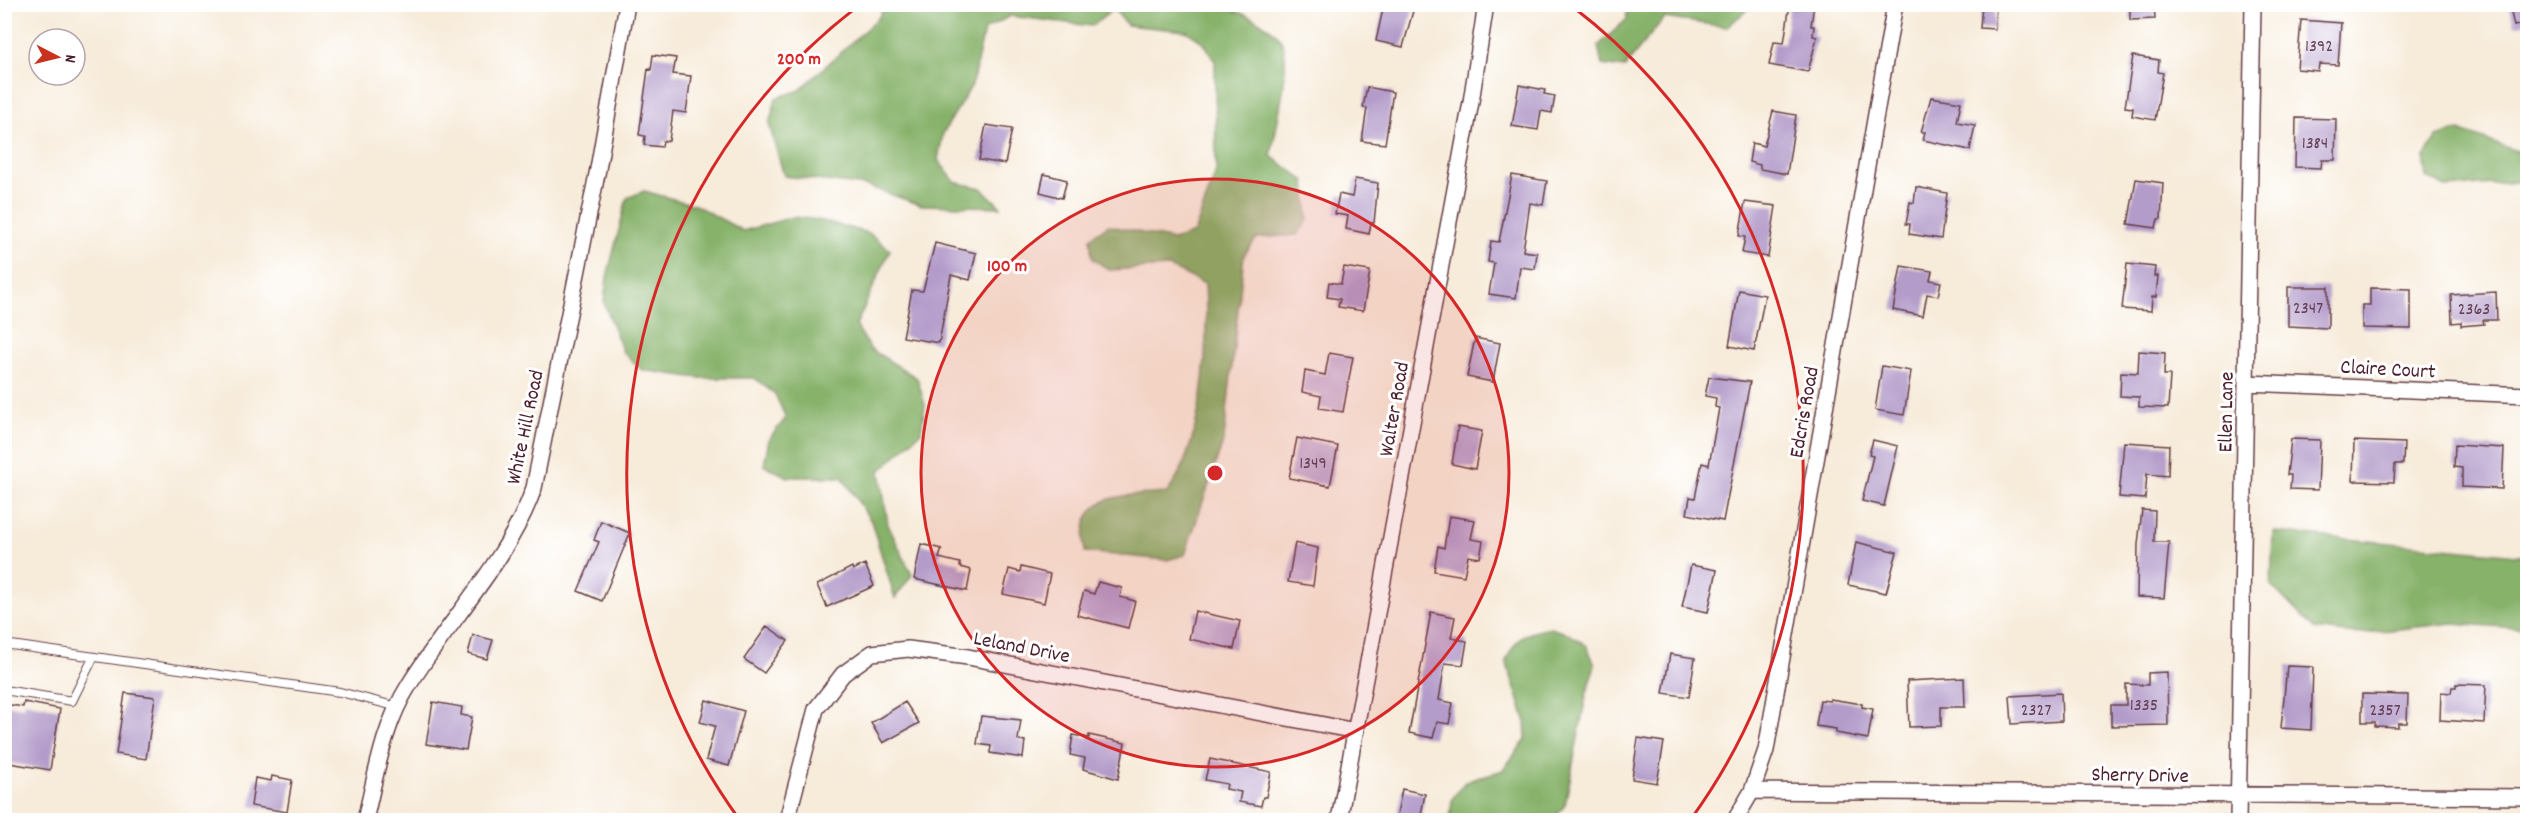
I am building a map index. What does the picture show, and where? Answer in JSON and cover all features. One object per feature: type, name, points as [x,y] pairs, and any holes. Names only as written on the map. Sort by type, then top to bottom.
[{"type":"street","name":"White Hill Road","points":[[365,820],[385,736],[407,687],[522,521],[534,488],[596,181],[627,4]]},
{"type":"street","name":"Walter Road","points":[[1339,820],[1467,125],[1486,4]]},
{"type":"street","name":"Edcris Road","points":[[1735,820],[1752,791],[1766,750],[1895,4]]},
{"type":"street","name":"Ellen Lane","points":[[2238,820],[2253,4]]},
{"type":"street","name":"Claire Court","points":[[2247,382],[2528,395]]},
{"type":"street","name":"Leland Drive","points":[[787,820],[816,709],[843,674],[872,652],[908,649],[968,657],[1356,731]]},
{"type":"street","name":"Sherry Drive","points":[[1752,791],[2528,797]]},
{"type":"lane","points":[[4,644],[340,692],[398,707]]},
{"type":"lane","points":[[4,690],[72,701],[93,658]]},
{"type":"green space","points":[[1625,4],[1753,5],[1727,27],[1664,18],[1624,68],[1602,65],[1598,46],[1627,19]]},
{"type":"green space","points":[[885,5],[1217,5],[1258,21],[1279,37],[1285,60],[1285,76],[1271,156],[1305,181],[1308,220],[1297,235],[1257,238],[1244,255],[1224,439],[1185,555],[1167,560],[1085,552],[1084,532],[1088,517],[1095,507],[1106,500],[1167,493],[1179,473],[1189,448],[1201,393],[1206,335],[1205,284],[1169,267],[1109,270],[1092,258],[1090,238],[1108,225],[1173,240],[1194,233],[1216,172],[1215,61],[1204,43],[1186,31],[1127,25],[1114,9],[1092,26],[1010,16],[984,30],[972,85],[943,133],[938,160],[955,182],[981,188],[1001,207],[921,205],[867,186],[784,176],[769,124],[776,98],[800,90],[879,17]]},
{"type":"green space","points":[[2459,130],[2527,155],[2527,181],[2445,188],[2427,177],[2424,157],[2437,137]]},
{"type":"green space","points":[[644,191],[695,205],[743,231],[793,217],[818,220],[869,233],[890,250],[856,325],[870,349],[917,378],[925,405],[921,432],[880,471],[888,525],[912,575],[895,598],[871,521],[842,477],[788,477],[764,465],[769,439],[786,418],[775,394],[754,378],[699,378],[642,370],[623,352],[604,303],[607,277],[627,198]]},
{"type":"green space","points":[[2273,532],[2527,556],[2527,629],[2453,623],[2355,634],[2314,629],[2271,585]]},
{"type":"green space","points":[[1550,628],[1569,634],[1587,646],[1595,665],[1586,696],[1565,805],[1553,820],[1450,820],[1452,799],[1465,782],[1503,770],[1526,739],[1525,719],[1506,661],[1513,646],[1522,637]]},
{"type":"building","points":[[1384,4],[1410,4],[1409,10],[1413,11],[1403,47],[1376,41]]},
{"type":"building","points":[[1790,4],[1814,4],[1811,26],[1814,26],[1813,36],[1817,37],[1808,72],[1769,65],[1774,42],[1784,43]]},
{"type":"building","points":[[1982,4],[1996,4],[1995,29],[1980,28]]},
{"type":"building","points":[[2130,4],[2154,4],[2155,19],[2130,20]]},
{"type":"building","points":[[2509,4],[2528,4],[2528,23],[2514,26]]},
{"type":"building","points":[[2301,20],[2341,23],[2338,65],[2319,64],[2318,71],[2297,69]]},
{"type":"building","points":[[653,55],[676,58],[673,74],[691,76],[686,113],[673,111],[669,141],[663,141],[662,147],[644,145],[645,136],[639,135],[648,69],[651,70]]},
{"type":"building","points":[[2133,56],[2159,60],[2158,72],[2163,73],[2155,120],[2132,116],[2133,108],[2125,107]]},
{"type":"building","points":[[1519,85],[1545,90],[1544,94],[1555,96],[1552,113],[1541,111],[1538,130],[1512,126]]},
{"type":"building","points":[[1367,87],[1393,92],[1385,144],[1362,141],[1367,108],[1363,107]]},
{"type":"building","points":[[1931,97],[1961,102],[1957,122],[1975,125],[1970,150],[1923,140],[1925,132],[1921,132]]},
{"type":"building","points":[[1773,111],[1796,115],[1787,174],[1760,169],[1760,165],[1749,162],[1752,143],[1764,146]]},
{"type":"building","points":[[2296,118],[2336,119],[2335,160],[2322,160],[2321,168],[2295,167]]},
{"type":"building","points":[[986,125],[1012,129],[1005,164],[979,160]]},
{"type":"building","points":[[1044,174],[1067,180],[1062,198],[1040,192]]},
{"type":"building","points":[[1512,175],[1547,181],[1543,205],[1530,203],[1523,251],[1537,253],[1535,269],[1520,267],[1516,298],[1489,294],[1494,263],[1488,262],[1491,241],[1499,242]]},
{"type":"building","points":[[1355,179],[1378,183],[1374,223],[1371,223],[1369,234],[1346,229],[1348,216],[1335,214],[1339,194],[1352,197]]},
{"type":"building","points":[[2136,179],[2163,183],[2161,219],[2158,219],[2156,228],[2128,224]]},
{"type":"building","points":[[1916,187],[1947,193],[1941,239],[1909,234],[1910,224],[1906,224],[1910,202],[1914,203]]},
{"type":"building","points":[[1745,202],[1776,206],[1768,257],[1742,253],[1745,237],[1739,236]]},
{"type":"building","points":[[935,243],[976,253],[970,280],[951,275],[939,343],[903,337],[912,290],[923,291]]},
{"type":"building","points":[[2127,264],[2155,267],[2154,276],[2158,276],[2156,297],[2152,297],[2151,311],[2122,309]]},
{"type":"building","points":[[1901,266],[1932,271],[1930,280],[1941,282],[1938,296],[1927,294],[1923,316],[1893,310]]},
{"type":"building","points":[[1344,267],[1370,271],[1363,311],[1338,307],[1340,299],[1327,297],[1329,282],[1341,284]]},
{"type":"building","points":[[2288,287],[2328,287],[2328,328],[2288,326]]},
{"type":"building","points":[[2370,288],[2411,289],[2411,329],[2362,328],[2362,305],[2370,305]]},
{"type":"building","points":[[1739,290],[1765,295],[1754,351],[1729,346]]},
{"type":"building","points":[[2496,292],[2497,320],[2483,320],[2484,324],[2461,326],[2461,322],[2452,323],[2451,295]]},
{"type":"building","points":[[1475,338],[1500,343],[1493,382],[1467,377]]},
{"type":"building","points":[[2139,351],[2165,353],[2164,375],[2170,375],[2168,408],[2139,407],[2139,397],[2120,396],[2121,372],[2138,373]]},
{"type":"building","points":[[1329,353],[1353,357],[1343,412],[1319,408],[1321,396],[1302,392],[1305,371],[1325,375]]},
{"type":"building","points":[[1882,366],[1911,371],[1904,415],[1875,410]]},
{"type":"building","points":[[1709,377],[1750,382],[1723,521],[1687,514],[1690,497],[1695,498],[1702,463],[1709,465],[1719,408],[1715,407],[1716,398],[1705,396]]},
{"type":"building","points":[[1458,427],[1482,431],[1475,469],[1452,464]]},
{"type":"building","points":[[1297,438],[1338,446],[1330,486],[1289,478]]},
{"type":"building","points":[[2291,439],[2320,440],[2318,490],[2290,489],[2291,475],[2287,475]]},
{"type":"building","points":[[1873,440],[1898,446],[1884,506],[1862,501],[1873,456],[1869,455]]},
{"type":"building","points":[[2354,441],[2404,443],[2403,464],[2395,464],[2394,482],[2353,481]]},
{"type":"building","points":[[2124,442],[2169,445],[2168,476],[2147,474],[2145,499],[2119,497]]},
{"type":"building","points":[[2455,445],[2504,448],[2502,489],[2462,487],[2462,468],[2454,467]]},
{"type":"building","points":[[2142,510],[2155,511],[2154,542],[2169,542],[2164,598],[2137,597],[2138,544]]},
{"type":"building","points":[[1449,516],[1475,520],[1471,539],[1483,541],[1480,558],[1468,556],[1464,576],[1434,571],[1438,546],[1444,548]]},
{"type":"building","points":[[601,521],[630,533],[602,601],[578,591],[599,542],[594,540]]},
{"type":"building","points":[[1856,542],[1897,552],[1886,593],[1848,585]]},
{"type":"building","points":[[1295,543],[1318,548],[1313,586],[1288,582]]},
{"type":"building","points":[[921,544],[942,549],[939,558],[960,563],[960,567],[971,570],[967,591],[914,579]]},
{"type":"building","points":[[865,564],[874,586],[827,607],[817,585],[852,567],[853,570]]},
{"type":"building","points":[[1691,565],[1717,570],[1708,612],[1682,607]]},
{"type":"building","points":[[1021,567],[1050,574],[1044,603],[1003,594],[1009,569],[1020,572]]},
{"type":"building","points":[[1098,582],[1122,588],[1120,597],[1135,601],[1128,628],[1077,615],[1084,591],[1094,594]]},
{"type":"building","points":[[1195,611],[1240,621],[1234,649],[1189,639]]},
{"type":"building","points":[[1431,612],[1455,617],[1451,638],[1467,641],[1463,665],[1445,663],[1439,700],[1453,703],[1449,724],[1437,722],[1433,738],[1409,733]]},
{"type":"building","points":[[767,626],[788,641],[764,673],[744,659]]},
{"type":"building","points":[[473,635],[493,640],[487,659],[468,654]]},
{"type":"building","points":[[1670,654],[1695,658],[1689,697],[1663,693]]},
{"type":"building","points":[[2287,666],[2313,667],[2311,730],[2281,728]]},
{"type":"building","points":[[2167,672],[2168,725],[2111,726],[2111,705],[2126,705],[2126,684],[2148,685],[2148,673]]},
{"type":"building","points":[[1964,678],[1965,707],[1941,707],[1941,726],[1909,727],[1907,681]]},
{"type":"building","points":[[2456,684],[2486,685],[2484,723],[2440,720],[2441,692],[2451,693],[2452,687],[2456,687]]},
{"type":"building","points":[[125,693],[155,697],[146,759],[116,754]]},
{"type":"building","points":[[2061,693],[2062,721],[2012,724],[2010,696]]},
{"type":"building","points":[[2362,694],[2408,695],[2407,723],[2398,723],[2398,727],[2375,726],[2375,722],[2362,722]]},
{"type":"building","points":[[1830,699],[1862,704],[1862,707],[1873,709],[1868,739],[1836,733],[1836,729],[1816,726],[1820,700],[1830,701]]},
{"type":"building","points":[[706,700],[744,711],[729,766],[706,760],[715,726],[700,722]]},
{"type":"building","points":[[24,702],[60,709],[50,770],[4,762],[4,704],[23,707]]},
{"type":"building","points":[[433,702],[462,707],[461,715],[472,717],[466,750],[426,744]]},
{"type":"building","points":[[905,702],[919,723],[883,743],[871,723]]},
{"type":"building","points":[[981,716],[1021,720],[1018,740],[1025,741],[1023,758],[990,753],[991,746],[977,744]]},
{"type":"building","points":[[1073,735],[1089,738],[1089,735],[1125,743],[1118,779],[1083,769],[1085,758],[1070,755]]},
{"type":"building","points":[[1638,738],[1664,742],[1657,783],[1632,779]]},
{"type":"building","points":[[1210,759],[1271,772],[1266,797],[1263,797],[1261,806],[1239,802],[1241,792],[1226,789],[1227,784],[1205,780]]},
{"type":"building","points":[[272,776],[292,780],[287,812],[251,806],[255,778],[271,781]]},
{"type":"building","points":[[1402,789],[1425,794],[1420,820],[1396,820]]}]
